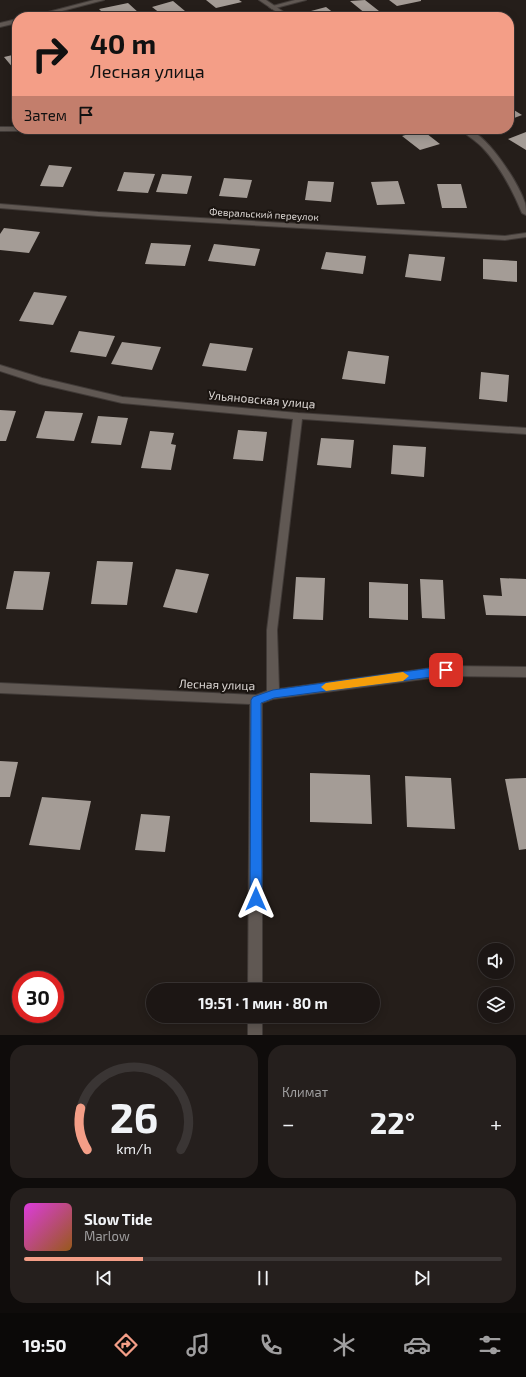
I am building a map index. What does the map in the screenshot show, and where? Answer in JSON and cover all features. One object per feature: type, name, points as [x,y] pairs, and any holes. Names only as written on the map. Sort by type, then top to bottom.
[{"type":"street","points":[[52,12],[101,0]]},
{"type":"street","points":[[262,0],[280,12]]},
{"type":"street","points":[[272,7],[302,0]]},
{"type":"street","points":[[0,25],[12,22]]},
{"type":"street","points":[[0,129],[12,129]]},
{"type":"street","points":[[470,134],[496,157],[526,213]]},
{"type":"street","name":"Февральский переулок","points":[[0,206],[98,214],[497,237],[526,235]]},
{"type":"street","name":"Ульяновская улица","points":[[0,368],[40,381],[122,400],[298,416],[526,431]]},
{"type":"street","points":[[273,694],[272,630],[298,416]]},
{"type":"street","name":"Лесная улица","points":[[0,688],[256,700],[273,694],[446,670],[526,672]]},
{"type":"street","points":[[255,983],[256,700]]},
{"type":"street","points":[[255,1023],[255,1035]]},
{"type":"building","points":[[206,0],[239,0],[242,2],[216,8]]},
{"type":"building","points":[[365,0],[379,11],[364,12],[350,1]]},
{"type":"building","points":[[389,0],[421,0],[421,1],[397,6]]},
{"type":"building","points":[[173,1],[186,12],[158,12],[152,7]]},
{"type":"building","points":[[128,3],[138,12],[102,12],[99,9]]},
{"type":"building","points":[[326,7],[332,12],[312,12],[311,11]]},
{"type":"building","points":[[12,55],[12,67],[4,57]]},
{"type":"building","points":[[514,110],[522,115],[514,118]]},
{"type":"building","points":[[526,132],[526,150],[508,139]]},
{"type":"building","points":[[409,134],[427,134],[440,144],[420,150],[402,136]]},
{"type":"building","points":[[49,165],[72,167],[63,187],[40,186]]},
{"type":"building","points":[[124,172],[155,174],[148,193],[117,191]]},
{"type":"building","points":[[162,174],[192,176],[187,194],[156,192]]},
{"type":"building","points":[[224,178],[252,180],[247,198],[219,196]]},
{"type":"building","points":[[308,181],[334,182],[331,202],[305,200]]},
{"type":"building","points":[[398,181],[405,204],[377,205],[371,182]]},
{"type":"building","points":[[437,184],[461,184],[467,208],[442,208]]},
{"type":"building","points":[[4,228],[40,232],[29,253],[0,250],[0,234]]},
{"type":"building","points":[[151,243],[191,245],[185,266],[145,264]]},
{"type":"building","points":[[214,244],[260,249],[255,266],[208,261]]},
{"type":"building","points":[[326,252],[366,256],[363,274],[321,269]]},
{"type":"building","points":[[409,254],[445,257],[441,281],[405,277]]},
{"type":"building","points":[[483,259],[517,261],[517,282],[483,279]]},
{"type":"building","points":[[34,292],[67,296],[53,325],[19,321]]},
{"type":"building","points":[[79,331],[115,336],[106,357],[70,352]]},
{"type":"building","points":[[122,342],[161,347],[152,370],[111,364]]},
{"type":"building","points":[[210,343],[253,348],[246,371],[202,366]]},
{"type":"building","points":[[348,351],[389,356],[385,384],[342,379]]},
{"type":"building","points":[[481,372],[509,375],[507,402],[479,399]]},
{"type":"building","points":[[0,410],[16,411],[6,441],[0,441]]},
{"type":"building","points":[[45,411],[83,413],[74,441],[36,438]]},
{"type":"building","points":[[98,416],[128,418],[121,445],[91,443]]},
{"type":"building","points":[[238,430],[267,432],[263,461],[233,459]]},
{"type":"building","points":[[150,431],[174,433],[171,444],[176,445],[171,470],[141,468]]},
{"type":"building","points":[[321,438],[354,440],[351,468],[317,465]]},
{"type":"building","points":[[393,445],[426,447],[424,477],[391,474]]},
{"type":"building","points":[[97,561],[133,562],[127,605],[91,604]]},
{"type":"building","points":[[176,569],[209,574],[197,613],[163,607]]},
{"type":"building","points":[[14,571],[50,572],[43,610],[6,609]]},
{"type":"building","points":[[296,577],[325,578],[323,620],[293,619]]},
{"type":"building","points":[[500,578],[526,579],[526,616],[486,615],[483,595],[502,596]]},
{"type":"building","points":[[420,579],[443,580],[445,619],[422,618]]},
{"type":"building","points":[[369,582],[408,584],[408,620],[369,618]]},
{"type":"building","points":[[0,761],[18,762],[10,797],[0,797]]},
{"type":"building","points":[[310,773],[370,775],[372,824],[310,822]]},
{"type":"building","points":[[405,776],[451,778],[455,829],[407,827]]},
{"type":"building","points":[[526,778],[526,849],[519,850],[505,779]]},
{"type":"building","points":[[42,797],[91,801],[80,850],[29,845]]},
{"type":"building","points":[[141,814],[170,816],[165,852],[135,850]]},
{"type":"slow traffic","points":[[326,687],[403,676]]},
{"type":"route","points":[[256,899],[256,700],[273,694],[446,670]]}]
